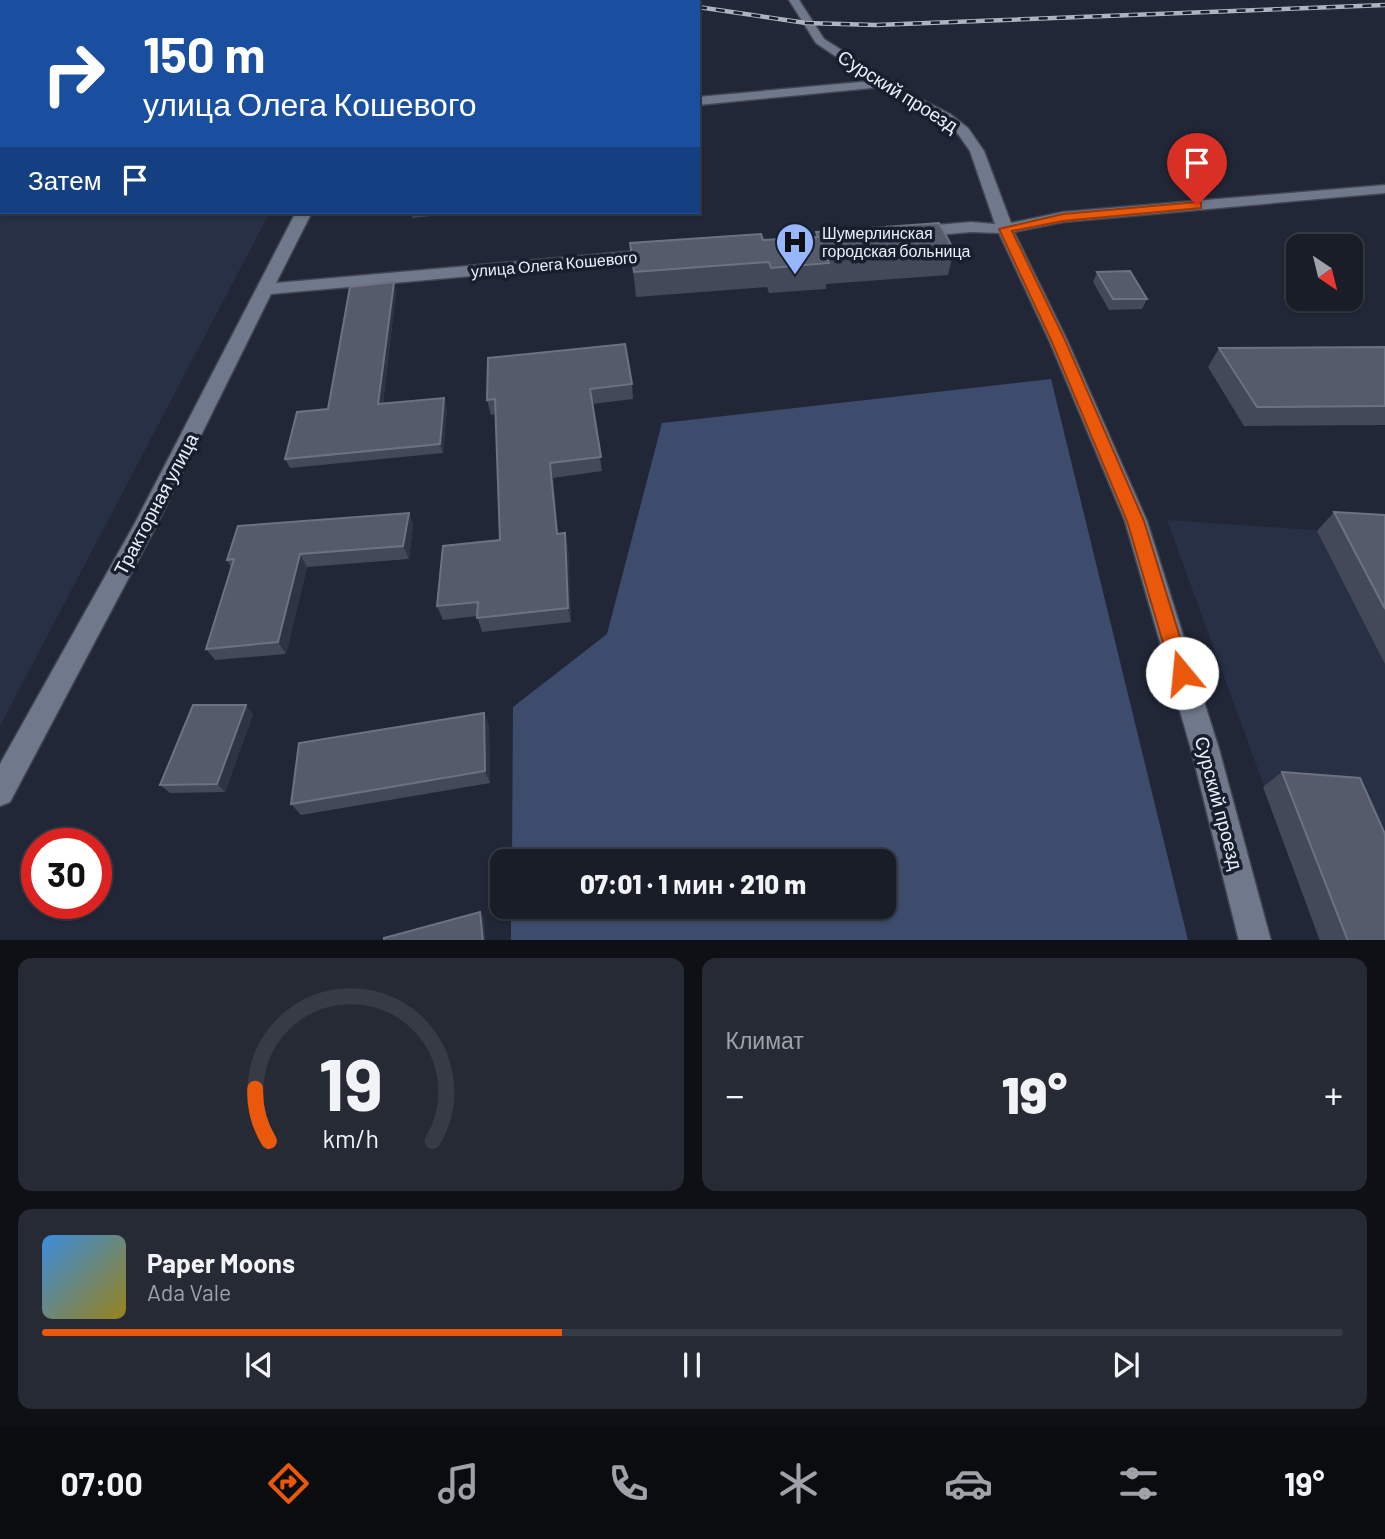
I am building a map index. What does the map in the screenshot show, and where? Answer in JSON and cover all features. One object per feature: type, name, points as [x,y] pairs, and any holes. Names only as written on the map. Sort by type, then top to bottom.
[{"type":"street","name":"Сурский проезд","points":[[794,0],[799,12],[820,41],[906,97],[945,117],[963,131],[977,151],[1005,229],[1058,340],[1136,521],[1205,749],[1255,940]]},
{"type":"street","points":[[700,101],[887,83]]},
{"type":"street","points":[[902,233],[971,227],[1005,229],[1063,217],[1385,189]]},
{"type":"street","name":"Тракторная улица","points":[[0,792],[144,528],[303,214]]},
{"type":"street","name":"улица Олега Кошевого","points":[[267,289],[681,252]]},
{"type":"shaded area","points":[[0,214],[269,214],[0,726]]},
{"type":"shaded area","points":[[1051,379],[1188,940],[511,940],[511,919],[896,919],[896,849],[512,849],[513,707],[607,634],[662,423]]},
{"type":"shaded area","points":[[1167,520],[1385,535],[1385,940],[1320,940]]},
{"type":"building","points":[[939,223],[954,250],[827,259],[829,263],[771,268],[769,262],[634,272],[630,243],[761,234],[763,240],[818,237],[816,232]]},
{"type":"building","points":[[1130,271],[1147,299],[1113,299],[1097,272]]},
{"type":"building","points":[[394,282],[378,404],[444,398],[440,444],[285,459],[297,412],[328,409],[350,287]]},
{"type":"building","points":[[625,344],[632,384],[590,389],[601,457],[550,463],[557,534],[565,533],[568,608],[477,618],[478,602],[437,606],[443,546],[500,540],[495,399],[487,400],[488,358]]},
{"type":"building","points":[[1385,347],[1385,406],[1257,407],[1219,348]]},
{"type":"building","points":[[1334,512],[1385,515],[1385,609]]},
{"type":"building","points":[[409,513],[403,546],[300,554],[278,642],[206,649],[234,559],[227,560],[238,526]]},
{"type":"building","points":[[193,705],[246,705],[217,784],[160,785]]},
{"type":"building","points":[[484,713],[485,771],[291,804],[299,743]]},
{"type":"building","points":[[1282,772],[1360,778],[1385,834],[1385,940],[1348,940]]},
{"type":"building","points":[[480,912],[483,940],[384,938]]},
{"type":"railway","points":[[700,7],[806,23],[876,25],[1385,5]]},
{"type":"place","name":"Шумерлинская городская больница","points":[[795,276]]},
{"type":"route","points":[[1182,673],[1136,521],[1058,340],[1005,229],[1063,217],[1197,205]]}]
